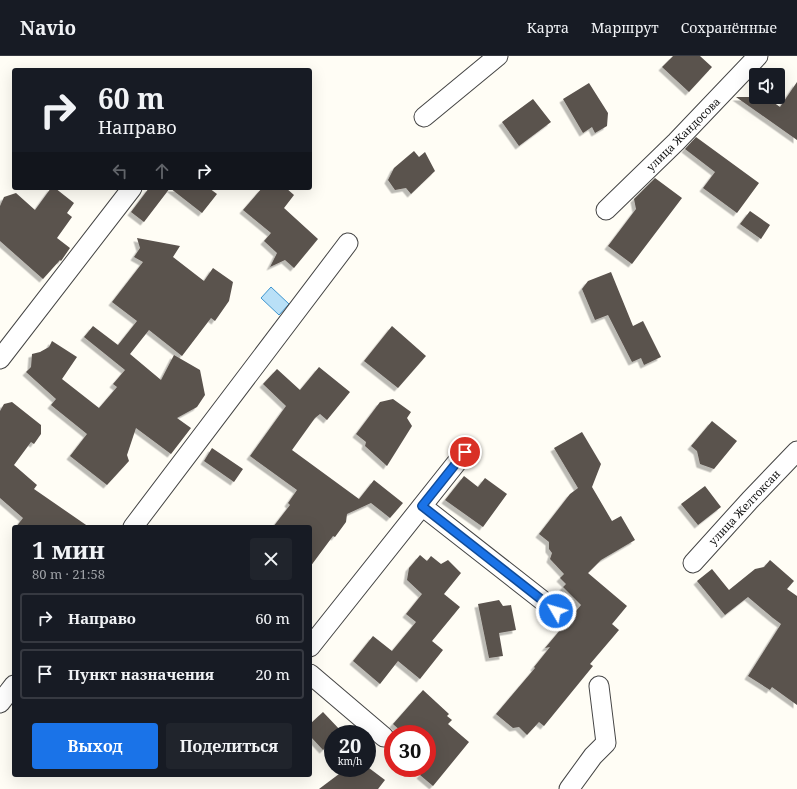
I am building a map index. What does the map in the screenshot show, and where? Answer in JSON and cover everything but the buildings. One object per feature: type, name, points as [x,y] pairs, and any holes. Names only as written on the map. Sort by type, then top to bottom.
[{"type":"street","points":[[424,117],[498,56]]},
{"type":"street","name":"улица Жандосова","points":[[606,210],[676,142],[758,56]]},
{"type":"street","points":[[0,359],[130,190]]},
{"type":"street","points":[[135,525],[348,243]]},
{"type":"street","name":"улица Желтоксан","points":[[693,563],[797,451]]},
{"type":"street","points":[[312,644],[465,452]]},
{"type":"street","points":[[422,506],[556,611]]},
{"type":"street","points":[[312,676],[384,737]]},
{"type":"street","points":[[570,789],[594,756],[606,743],[598,686]]},
{"type":"street","points":[[0,703],[12,688]]},
{"type":"water","points":[[271,287],[289,304],[279,315],[261,298]]},
{"type":"route","points":[[465,452],[422,506],[556,611]]}]
